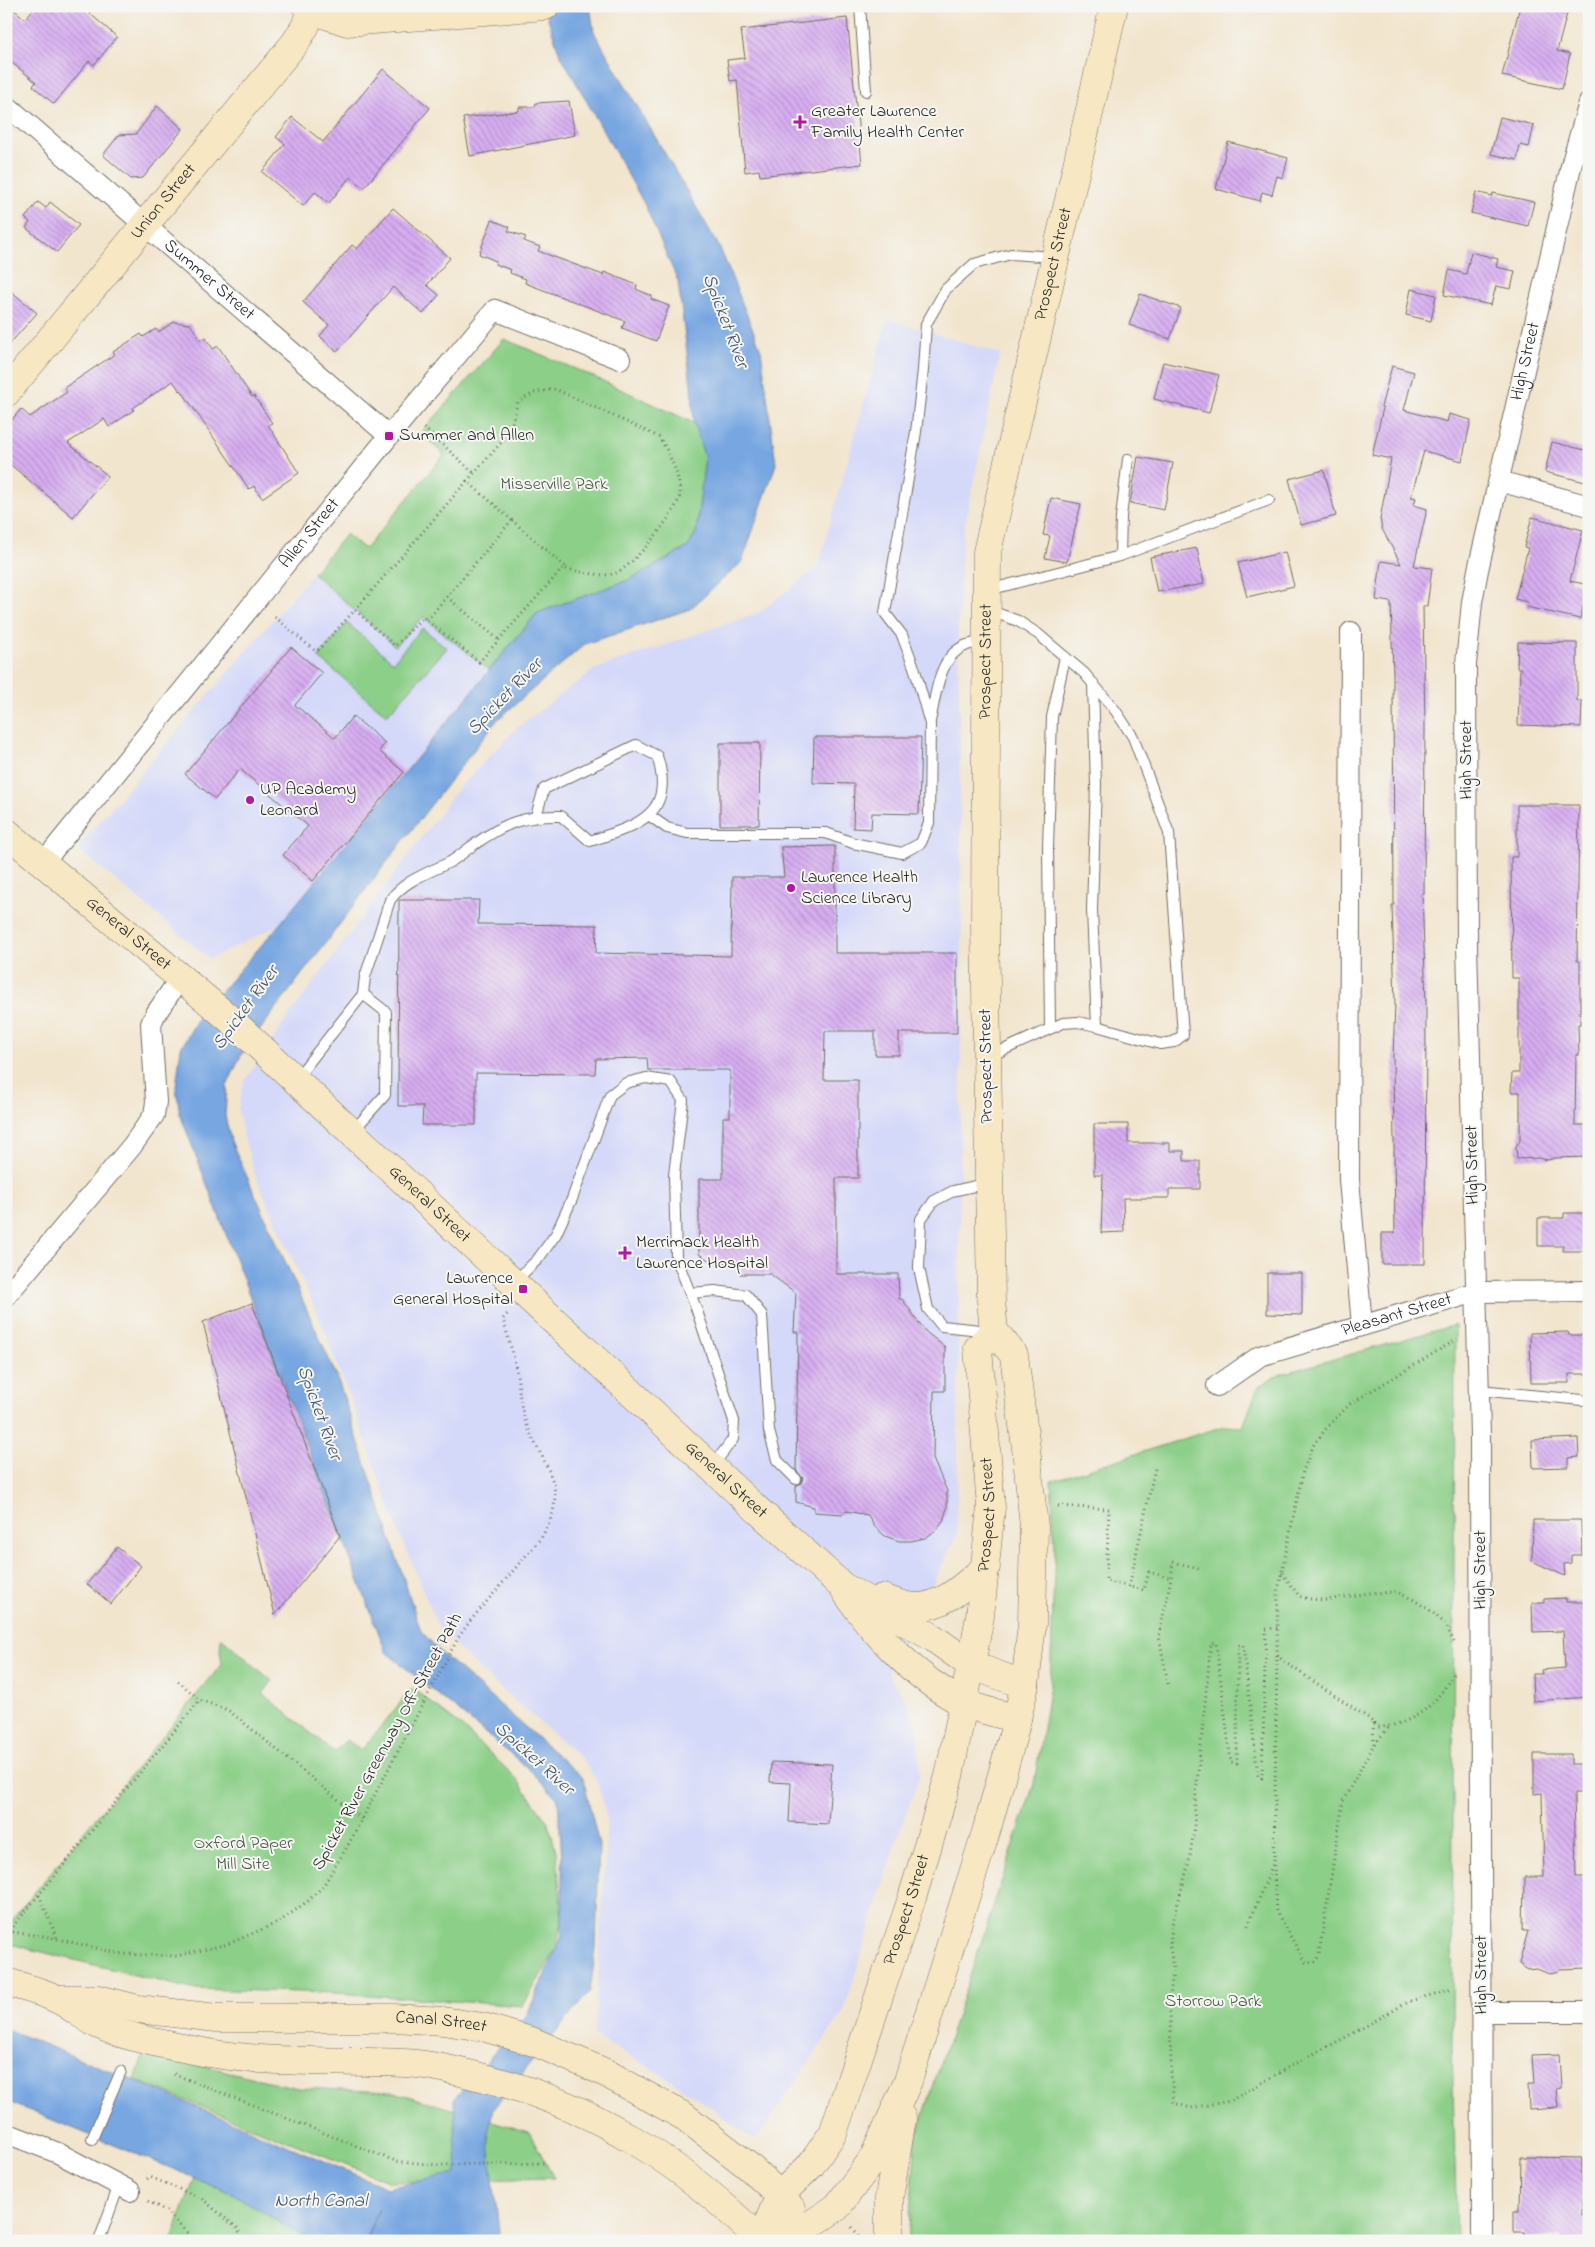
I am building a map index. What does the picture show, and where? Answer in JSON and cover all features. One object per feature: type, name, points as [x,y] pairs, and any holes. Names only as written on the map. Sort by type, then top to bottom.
[{"type":"main road","name":"Prospect Street","points":[[761,2240],[780,2195],[811,2165],[833,2133],[912,1898],[943,1795],[971,1665],[986,1567],[991,1507],[978,1348],[994,1331],[991,1301],[984,924],[988,641],[987,552],[1114,6]]},
{"type":"main road","points":[[309,7],[347,22],[538,7]]},
{"type":"main road","name":"Union Street","points":[[6,393],[147,225],[295,43],[305,27],[309,7]]},
{"type":"main road","name":"General Street","points":[[6,832],[187,983],[272,1058],[352,1132],[514,1294],[712,1468],[842,1586],[932,1638],[971,1665],[1025,1685]]},
{"type":"main road","points":[[761,2240],[813,2234],[873,2159],[908,2081],[986,1832],[1017,1719],[1025,1685],[1032,1624],[1034,1526],[1014,1355],[994,1331]]},
{"type":"main road","points":[[842,1586],[914,1608],[928,1606],[946,1599],[986,1567]]},
{"type":"main road","name":"General Street","points":[[842,1586],[866,1622],[929,1684],[963,1703],[1017,1719]]},
{"type":"main road","name":"Canal Street","points":[[6,1982],[57,1998],[99,2025],[144,2039],[203,2052],[266,2060],[330,2063],[405,2063],[449,2069],[507,2084],[583,2112],[638,2142],[674,2165],[761,2240]]},
{"type":"main road","name":"Canal Street","points":[[57,1998],[100,1999],[138,2009],[217,2018],[394,2018],[442,2021],[483,2027],[534,2042],[604,2072],[685,2117],[747,2165],[780,2195],[813,2234]]},
{"type":"main road","points":[[890,2241],[890,2198],[908,2081]]},
{"type":"street","name":"High Street","points":[[1482,2241],[1479,1390],[1467,945],[1466,664],[1472,602],[1572,162],[1589,102]]},
{"type":"street","name":"Summer Street","points":[[6,105],[389,436]]},
{"type":"street","name":"Allen Street","points":[[43,863],[389,436],[496,310],[620,359]]},
{"type":"street","points":[[1499,481],[1589,506]]},
{"type":"street","points":[[1351,632],[1349,1180],[1362,1325]]},
{"type":"street","points":[[6,1296],[132,1146],[154,1115],[156,1102],[151,1024],[155,1015],[187,983]]},
{"type":"street","name":"Pleasant Street","points":[[1217,1386],[1260,1356],[1476,1292],[1589,1291]]},
{"type":"street","points":[[1482,2012],[1589,2012]]},
{"type":"street","points":[[6,2133],[58,2153],[125,2188]]},
{"type":"lane","points":[[860,6],[866,91]]},
{"type":"lane","points":[[930,724],[915,670],[902,635],[885,613],[916,432],[926,324],[946,289],[974,264],[1011,254],[1055,257]]},
{"type":"lane","points":[[1120,556],[1121,517],[1128,459]]},
{"type":"lane","points":[[987,600],[1120,556],[1269,500]]},
{"type":"lane","points":[[987,600],[1038,634],[1094,683],[1116,710],[1133,737],[1169,833],[1183,1035],[1174,1042],[1160,1044],[1097,1026],[1078,1022],[1063,1023],[987,1057]]},
{"type":"lane","points":[[650,816],[667,828],[687,833],[826,832],[853,843],[902,853],[920,843],[929,823],[930,724],[941,674],[950,656],[965,645],[988,641]]},
{"type":"lane","points":[[1050,1028],[1048,848],[1052,717],[1065,657]]},
{"type":"lane","points":[[1094,683],[1096,785],[1092,910],[1097,1026]]},
{"type":"lane","points":[[295,1080],[363,994],[365,977],[390,900],[397,890],[421,875],[452,861],[508,824],[536,816],[561,816],[590,841],[622,831],[650,816],[662,797],[662,773],[657,756],[636,745],[544,789],[536,816]]},
{"type":"lane","points":[[352,1132],[385,1094],[386,1012],[363,994]]},
{"type":"lane","points":[[514,1294],[556,1234],[572,1199],[610,1095],[626,1083],[646,1078],[671,1082],[683,1100],[674,1175],[676,1258],[734,1421],[733,1439],[712,1468]]},
{"type":"lane","points":[[989,1183],[953,1190],[934,1201],[921,1218],[919,1268],[928,1309],[942,1326],[994,1331]]},
{"type":"lane","points":[[690,1293],[715,1291],[746,1295],[762,1315],[769,1431],[777,1460],[796,1479]]},
{"type":"lane","points":[[1479,1390],[1582,1400]]},
{"type":"lane","points":[[92,2139],[122,2071]]},
{"type":"lane","points":[[99,2241],[125,2188]]},
{"type":"path","points":[[275,617],[314,650],[318,650],[474,472],[510,434],[518,402],[534,393],[555,389],[659,438],[665,446],[676,472],[681,495],[665,524],[633,562],[615,574],[590,573],[563,568],[479,662],[423,617],[395,646],[354,610]]},
{"type":"path","points":[[408,414],[474,472]]},
{"type":"path","points":[[467,481],[568,569]]},
{"type":"path","points":[[427,620],[512,520]]},
{"type":"path","points":[[447,596],[499,640]]},
{"type":"path","name":"Spicket River Greenway Off-Street Path","points":[[12,1932],[58,1939],[122,1954],[177,1956],[228,1944],[279,1922],[308,1901],[323,1886],[362,1819],[450,1654],[471,1620],[541,1538],[549,1525],[555,1506],[553,1477],[524,1417],[516,1364],[503,1319],[514,1294]]},
{"type":"path","points":[[1390,1726],[1374,1744],[1343,1801],[1323,1935],[1316,1962],[1306,1963],[1276,1912],[1274,1864],[1278,1590],[1303,1471],[1314,1444],[1350,1404],[1454,1340]]},
{"type":"path","points":[[1128,1587],[1155,1468]]},
{"type":"path","points":[[1054,1506],[1109,1509],[1106,1582],[1144,1590],[1149,1572],[1171,1578]]},
{"type":"path","points":[[1168,1684],[1159,1636],[1173,1562],[1199,1568]]},
{"type":"path","points":[[1281,1572],[1299,1596],[1309,1599],[1326,1600],[1370,1593],[1397,1592],[1432,1612],[1446,1625],[1454,1642]]},
{"type":"path","points":[[1278,1628],[1266,1629],[1262,1778],[1258,1776],[1244,1645],[1238,1645],[1237,1764],[1231,1763],[1216,1643],[1211,1643],[1194,1803],[1194,1828],[1189,1862],[1172,1924],[1170,1947],[1172,1968],[1170,1999],[1171,2074],[1174,2103],[1190,2108],[1230,2101],[1410,2001],[1452,1989]]},
{"type":"path","points":[[1278,1654],[1295,1670],[1378,1727],[1403,1723],[1428,1708],[1443,1693],[1453,1674]]},
{"type":"path","points":[[178,1681],[200,1700],[228,1710],[362,1819]]},
{"type":"path","points":[[6,1945],[14,1925],[200,1700]]},
{"type":"path","points":[[1373,1722],[1374,1744]]},
{"type":"path","points":[[1248,1926],[1274,1864]]},
{"type":"path","points":[[39,1895],[58,1939]]},
{"type":"path","points":[[168,2072],[395,2161],[438,2165],[546,2163]]},
{"type":"path","points":[[125,2188],[150,2177],[201,2198],[237,2228],[244,2241]]},
{"type":"path","points":[[125,2188],[166,2211],[195,2241]]},
{"type":"path","points":[[852,2226],[863,2241]]},
{"type":"shaded area","name":"Merrimack Health Lawrence Hospital","points":[[887,319],[1000,354],[963,534],[958,624],[962,942],[957,1535],[888,1674],[904,1696],[918,1730],[920,1774],[894,1848],[844,2011],[755,2141],[701,2100],[644,2064],[594,2036],[607,1819],[597,1782],[583,1760],[480,1670],[439,1629],[399,1532],[324,1329],[256,1177],[243,1134],[238,1108],[244,1082],[289,1016],[457,790],[518,727],[595,669],[758,613],[818,567]]},
{"type":"shaded area","name":"UP Academy Leonard","points":[[313,573],[395,646],[423,617],[489,670],[279,925],[210,959],[77,848]]},
{"type":"green space","name":"Misserville Park","points":[[504,339],[592,376],[694,423],[705,458],[696,533],[688,547],[631,579],[537,613],[489,670],[423,617],[395,646],[313,573],[346,534],[365,549],[444,455],[421,433]]},
{"type":"green space","points":[[347,623],[393,662],[422,628],[447,648],[387,715],[318,657]]},
{"type":"green space","name":"Storrow Park","points":[[1455,1325],[1452,2044],[1457,2241],[908,2241],[916,2138],[1034,1784],[1050,1685],[1055,1549],[1051,1481],[1224,1426],[1243,1427],[1258,1387],[1281,1374]]},
{"type":"green space","name":"Oxford Paper Mill Site","points":[[221,1637],[272,1681],[263,1694],[334,1752],[346,1740],[362,1750],[412,1688],[461,1726],[516,1778],[548,1822],[557,1854],[562,1921],[556,1949],[523,2006],[338,1993],[191,1989],[6,1943],[6,1927],[222,1664],[220,1651]]},
{"type":"green space","points":[[144,2052],[298,2088],[394,2092],[529,2132],[554,2178],[390,2182],[135,2080]]},
{"type":"green space","points":[[195,2178],[232,2193],[311,2241],[171,2241]]},
{"type":"water","points":[[544,6],[590,6],[594,32],[720,248],[761,350],[776,464],[742,562],[690,609],[585,644],[497,720],[241,1055],[227,1086],[225,1116],[231,1141],[337,1377],[421,1631],[441,1653],[583,1778],[599,1845],[596,1948],[590,1991],[493,2109],[488,2133],[500,2241],[366,2241],[379,2208],[365,2241],[311,2241],[232,2193],[6,2101],[6,2029],[150,2087],[387,2188],[457,2173],[454,2099],[527,2015],[562,1936],[562,1860],[558,1799],[530,1770],[386,1652],[180,1114],[176,1087],[181,1048],[198,1018],[279,925],[537,613],[631,579],[688,547],[696,533],[705,458],[694,423],[678,281],[645,205],[559,52]]},
{"type":"building","points":[[6,6],[10,6],[25,19],[36,6],[81,6],[117,37],[94,65],[89,61],[54,104],[33,86],[36,82],[6,58]]},
{"type":"building","points":[[1520,6],[1569,6],[1557,51],[1570,54],[1562,89],[1502,76]]},
{"type":"building","name":"Greater Lawrence Family Health Center","points":[[847,18],[862,164],[760,176],[759,170],[745,172],[737,80],[730,81],[727,60],[745,58],[741,30]]},
{"type":"building","points":[[383,69],[430,108],[364,188],[350,177],[329,203],[315,192],[303,206],[262,172],[285,144],[276,137],[292,117],[323,142]]},
{"type":"building","points":[[569,101],[575,135],[470,156],[463,118],[519,111],[519,107],[535,107],[536,103]]},
{"type":"building","points":[[157,106],[183,129],[143,178],[131,179],[103,155],[119,135],[136,134]]},
{"type":"building","points":[[1500,117],[1534,125],[1529,147],[1520,145],[1517,160],[1491,154]]},
{"type":"building","points":[[1228,142],[1288,158],[1283,178],[1277,176],[1272,195],[1262,192],[1260,201],[1216,189]]},
{"type":"building","points":[[1476,192],[1492,196],[1493,193],[1534,202],[1528,226],[1471,213]]},
{"type":"building","points":[[38,202],[46,208],[50,202],[79,225],[57,252],[26,228],[30,222],[25,218]]},
{"type":"building","points":[[393,208],[450,258],[427,285],[439,295],[423,314],[393,287],[337,352],[320,336],[329,325],[303,302],[352,245],[357,249]]},
{"type":"building","points":[[492,220],[510,227],[508,231],[526,237],[524,241],[540,247],[538,251],[603,275],[604,272],[637,285],[636,289],[652,296],[651,299],[669,306],[656,341],[622,328],[625,321],[525,283],[526,279],[510,273],[511,270],[495,264],[496,261],[479,254]]},
{"type":"building","points":[[1471,252],[1498,259],[1496,267],[1515,271],[1511,289],[1496,286],[1491,305],[1444,295],[1449,270],[1466,274]]},
{"type":"building","points":[[6,287],[37,313],[6,348]]},
{"type":"building","points":[[1411,289],[1436,295],[1431,321],[1406,315]]},
{"type":"building","points":[[1140,294],[1181,308],[1170,339],[1129,325]]},
{"type":"building","points":[[174,322],[190,324],[201,340],[205,337],[213,349],[218,346],[272,423],[268,425],[299,473],[262,498],[254,486],[249,489],[173,381],[109,427],[104,419],[68,443],[108,476],[73,517],[6,461],[6,427],[21,409],[30,417],[67,392],[64,388],[141,334],[143,337],[156,329],[158,332]]},
{"type":"building","points":[[1163,362],[1219,375],[1209,413],[1154,399]]},
{"type":"building","points":[[1392,366],[1414,372],[1404,410],[1447,422],[1449,414],[1471,420],[1462,461],[1424,451],[1411,497],[1416,498],[1414,505],[1427,509],[1414,566],[1432,568],[1427,606],[1423,606],[1425,729],[1424,893],[1422,893],[1426,1003],[1425,1264],[1382,1264],[1382,1233],[1395,1233],[1393,1057],[1395,1004],[1392,905],[1394,905],[1393,676],[1391,602],[1376,600],[1381,561],[1401,564],[1382,529],[1380,519],[1391,459],[1372,455],[1383,408],[1381,407]]},
{"type":"building","points":[[1552,442],[1589,451],[1589,483],[1545,472]]},
{"type":"building","points":[[1138,457],[1173,463],[1164,510],[1130,503]]},
{"type":"building","points":[[1324,470],[1336,516],[1301,525],[1289,479]]},
{"type":"building","points":[[1051,498],[1081,504],[1067,562],[1045,558],[1050,536],[1043,535]]},
{"type":"building","points":[[1532,517],[1583,530],[1570,581],[1589,585],[1580,619],[1526,607],[1527,602],[1515,599],[1528,548],[1524,547]]},
{"type":"building","points":[[1197,548],[1204,584],[1157,592],[1150,557]]},
{"type":"building","points":[[1285,552],[1294,586],[1247,597],[1238,563]]},
{"type":"building","points":[[1518,642],[1577,643],[1577,701],[1582,701],[1581,727],[1518,725],[1520,668],[1517,668]]},
{"type":"building","points":[[291,647],[322,673],[295,705],[335,738],[353,716],[385,743],[379,751],[404,772],[313,881],[283,855],[308,826],[240,769],[215,799],[185,774]]},
{"type":"building","points":[[814,737],[921,737],[919,814],[872,813],[871,829],[853,828],[854,784],[813,783]]},
{"type":"building","points":[[720,743],[760,743],[759,825],[720,825]]},
{"type":"building","points":[[1517,805],[1579,805],[1577,961],[1580,961],[1580,1024],[1578,1024],[1579,1055],[1576,1055],[1575,1125],[1589,1125],[1589,1157],[1548,1160],[1539,1158],[1517,1159],[1516,1146],[1520,1141],[1520,1092],[1511,1092],[1512,1073],[1519,1073],[1519,978],[1512,978],[1511,857],[1517,857]]},
{"type":"building","name":"Merrimack Health Lawrence Hospital","points":[[835,846],[835,953],[957,953],[957,1033],[899,1033],[899,1055],[875,1055],[875,1031],[825,1031],[824,1080],[858,1080],[858,1178],[836,1178],[836,1274],[898,1274],[899,1299],[902,1299],[926,1332],[945,1347],[945,1391],[934,1391],[933,1459],[947,1491],[947,1508],[943,1521],[935,1531],[925,1538],[911,1541],[899,1541],[885,1536],[874,1526],[868,1515],[846,1511],[842,1514],[814,1512],[814,1507],[796,1502],[796,1486],[801,1483],[803,1478],[796,1470],[798,1332],[794,1332],[796,1293],[770,1274],[740,1274],[738,1263],[712,1262],[699,1254],[699,1179],[723,1179],[723,1117],[730,1117],[730,1070],[648,1070],[647,1058],[596,1059],[595,1074],[476,1073],[476,1125],[422,1125],[423,1106],[398,1106],[399,900],[479,900],[478,924],[597,925],[596,953],[731,956],[732,877],[784,877],[781,847]]},
{"type":"building","points":[[1094,1124],[1128,1124],[1128,1143],[1170,1143],[1170,1151],[1184,1151],[1184,1161],[1200,1161],[1200,1189],[1169,1189],[1169,1198],[1123,1198],[1124,1232],[1101,1233],[1103,1175],[1094,1175]]},
{"type":"building","points":[[1564,1213],[1589,1213],[1589,1251],[1563,1251],[1563,1246],[1538,1246],[1538,1218],[1564,1218]]},
{"type":"building","points":[[1267,1273],[1302,1273],[1302,1315],[1267,1314]]},
{"type":"building","points":[[252,1303],[340,1536],[275,1615],[203,1322]]},
{"type":"building","points":[[1568,1332],[1569,1335],[1589,1335],[1589,1374],[1569,1374],[1569,1383],[1531,1383],[1530,1333]]},
{"type":"building","points":[[1578,1438],[1579,1457],[1568,1458],[1568,1467],[1533,1468],[1532,1440]]},
{"type":"building","points":[[1533,1520],[1581,1520],[1582,1555],[1571,1555],[1571,1563],[1564,1564],[1565,1576],[1532,1561]]},
{"type":"building","points":[[117,1547],[141,1566],[111,1604],[87,1584]]},
{"type":"building","points":[[1566,1598],[1566,1602],[1584,1602],[1585,1610],[1589,1610],[1589,1697],[1533,1701],[1532,1674],[1542,1674],[1541,1670],[1565,1668],[1563,1631],[1533,1632],[1532,1603],[1544,1603],[1544,1599]]},
{"type":"building","points":[[1534,1754],[1571,1754],[1571,1764],[1589,1764],[1589,1793],[1574,1793],[1576,1877],[1589,1877],[1589,1968],[1560,1969],[1555,1973],[1549,1974],[1537,1969],[1528,1970],[1519,1964],[1528,1931],[1523,1931],[1524,1877],[1544,1877],[1542,1793],[1534,1794]]},
{"type":"building","points":[[771,1762],[832,1764],[828,1824],[789,1822],[791,1783],[770,1782]]},
{"type":"building","points":[[1559,2054],[1561,2088],[1556,2089],[1558,2107],[1529,2109],[1528,2085],[1534,2085],[1532,2055]]},
{"type":"building","points":[[1521,2157],[1582,2158],[1582,2215],[1589,2215],[1589,2241],[1562,2241],[1562,2236],[1524,2237],[1524,2232],[1514,2232],[1514,2211],[1520,2211]]},
{"type":"place","name":"Greater Lawrence Family Health Center","points":[[800,122]]},
{"type":"place","name":"Summer and Allen","points":[[389,436]]},
{"type":"place","name":"UP Academy Leonard","points":[[250,800]]},
{"type":"place","name":"Lawrence Health Science Library","points":[[791,888]]},
{"type":"place","name":"Merrimack Health Lawrence Hospital","points":[[625,1253]]},
{"type":"place","name":"Lawrence General Hospital","points":[[523,1289]]},
{"type":"water label","name":"Spicket River","points":[[725,321]]},
{"type":"water label","name":"Spicket River","points":[[505,697]]},
{"type":"water label","name":"Spicket River","points":[[246,1008]]},
{"type":"water label","name":"Spicket River","points":[[319,1413]]},
{"type":"water label","name":"Spicket River","points":[[534,1759]]},
{"type":"water label","name":"North Canal","points":[[321,2201]]}]
